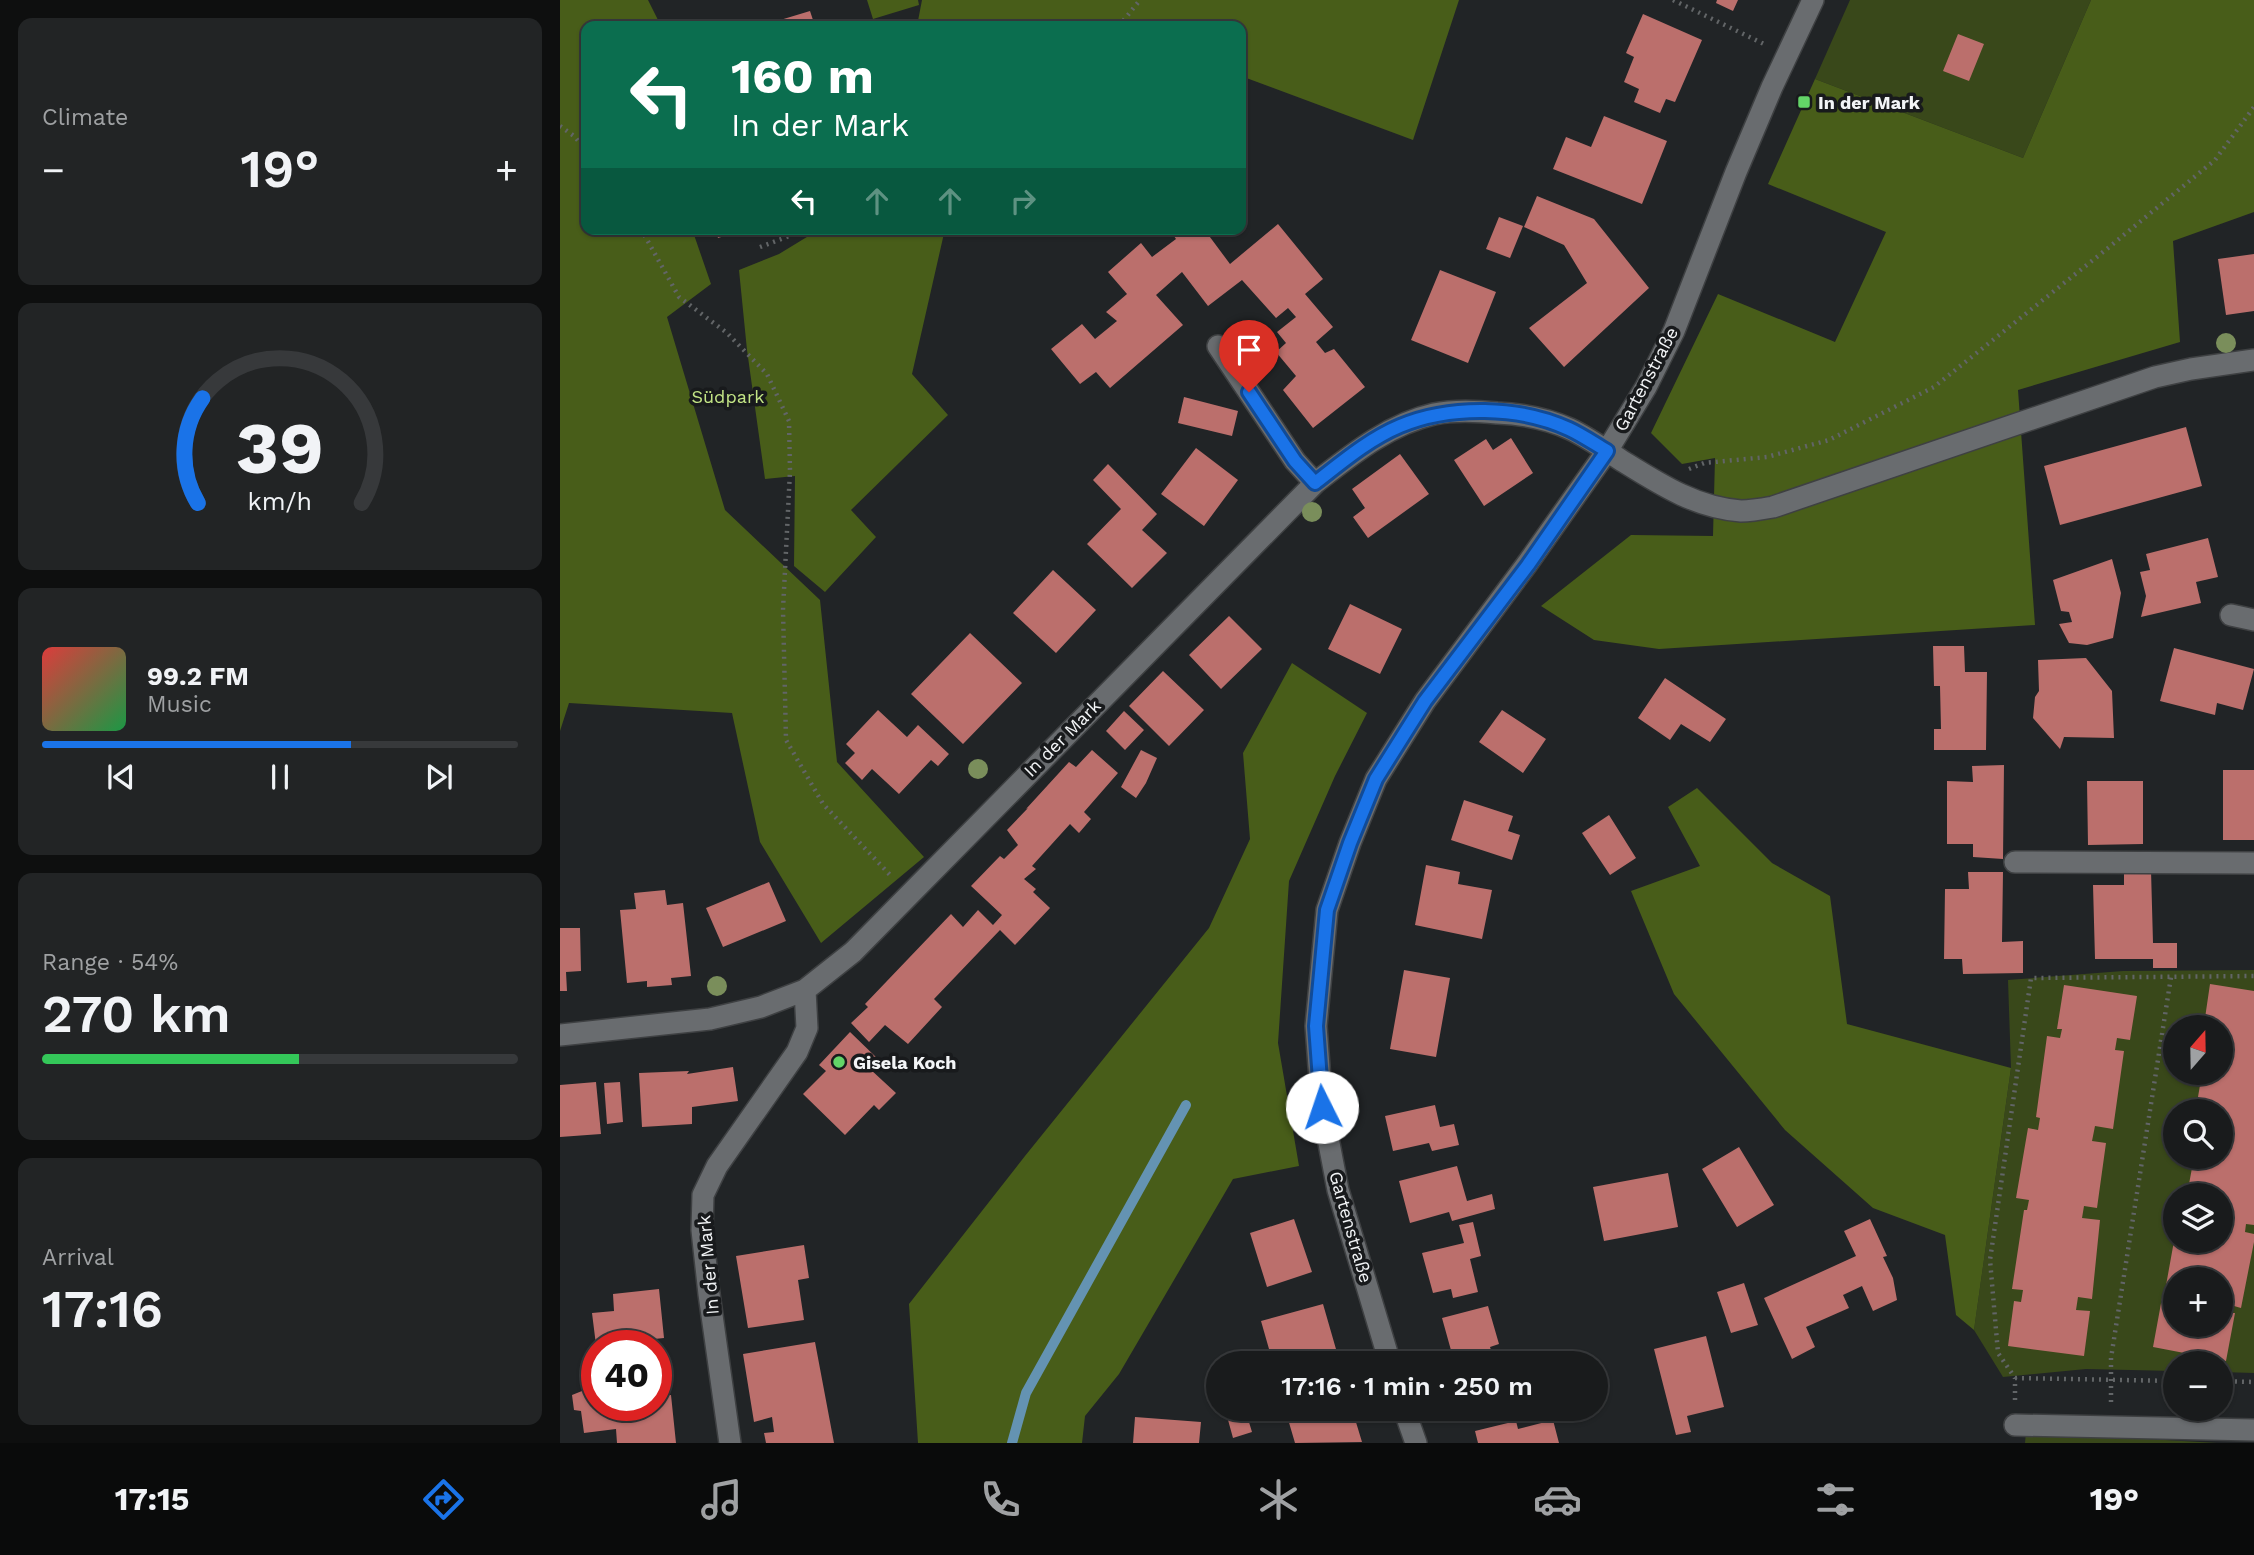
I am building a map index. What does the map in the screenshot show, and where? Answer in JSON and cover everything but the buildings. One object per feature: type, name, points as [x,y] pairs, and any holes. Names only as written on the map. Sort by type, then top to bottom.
[{"type":"street","name":"Gartenstraße","points":[[1386,1351],[1338,1190],[1322,1107],[1316,1026],[1327,910],[1376,779],[1425,701],[1528,565],[1607,451],[1646,387],[1674,331],[1736,172],[1786,55],[1813,0]]},
{"type":"street","points":[[1218,346],[1295,461],[1315,483]]},
{"type":"street","name":"In der Mark","points":[[560,1035],[710,1019],[761,1007],[805,990],[853,952],[1315,483],[1359,449],[1399,426],[1434,414],[1474,411],[1516,414],[1551,422],[1570,429],[1655,481],[1694,501],[1743,511],[1773,507],[2155,377],[2254,360]]},
{"type":"street","points":[[2231,615],[2254,620]]},
{"type":"street","points":[[2015,862],[2254,863]]},
{"type":"street","name":"In der Mark","points":[[730,1443],[706,1269],[702,1230],[703,1195],[717,1166],[797,1052],[807,1028],[805,990]]},
{"type":"street","points":[[1408,1421],[1416,1443]]},
{"type":"street","points":[[2015,1425],[2254,1430]]},
{"type":"path","points":[[1123,21],[1140,0]]},
{"type":"path","points":[[1673,0],[1786,55]]},
{"type":"path","points":[[1655,481],[1704,463],[1767,457],[1829,440],[1934,387],[2215,160],[2254,107]]},
{"type":"path","points":[[560,126],[581,144]]},
{"type":"path","points":[[643,235],[679,297],[727,333],[766,374],[789,421],[790,471],[783,610],[786,740],[823,804],[875,859]]},
{"type":"path","points":[[760,247],[792,235]]},
{"type":"path","points":[[2015,1425],[2015,1378],[1998,1353],[1990,1260],[2031,978],[2254,976]]},
{"type":"path","points":[[2111,1427],[2111,1358],[2171,977]]},
{"type":"path","points":[[2015,1378],[2163,1381]]},
{"type":"path","points":[[2233,1381],[2254,1381]]},
{"type":"green space","points":[[560,0],[648,0],[658,21],[581,21],[581,235],[694,235],[711,284],[667,317],[725,510],[820,600],[837,762],[924,857],[821,943],[760,842],[732,713],[569,703],[560,731]]},
{"type":"green space","points":[[867,0],[918,0],[919,5],[873,19]]},
{"type":"green space","points":[[922,0],[1459,0],[1413,140],[1246,78],[1246,21],[918,21]]},
{"type":"green space","points":[[1850,0],[2091,0],[2023,158],[1815,79]]},
{"type":"green space","points":[[2091,0],[2254,0],[2254,212],[2173,241],[2180,342],[2018,390],[2035,625],[1659,649],[1594,640],[1541,606],[1631,535],[1713,536],[1715,458],[1682,464],[1651,433],[1718,294],[1835,342],[1886,232],[1768,184],[1815,79],[2023,158]]},
{"type":"green space","points":[[810,235],[944,235],[912,374],[948,415],[851,510],[876,537],[825,592],[794,566],[795,476],[765,479],[747,350],[739,270],[779,254]]},
{"type":"green space","points":[[1292,663],[1367,713],[1335,776],[1289,881],[1278,1043],[1299,1166],[1233,1179],[1119,1374],[1085,1416],[1082,1443],[918,1443],[909,1304],[1209,928],[1250,839],[1243,753]]},
{"type":"green space","points":[[1697,788],[1772,863],[1830,896],[1847,1024],[2011,1068],[1974,1330],[1956,1315],[1945,1235],[1873,1208],[1785,1130],[1674,994],[1631,891],[1700,866],[1668,807]]},
{"type":"green space","points":[[2254,970],[2254,1373],[2233,1372],[2233,1351],[2163,1351],[2163,1371],[2086,1369],[2003,1377],[1974,1330],[2011,1068],[2008,980],[2123,971]]},
{"type":"green space","points":[[2026,1432],[2217,1443],[2025,1443]]},
{"type":"waterway","points":[[1012,1443],[1026,1393],[1186,1105]]},
{"type":"place","name":"In der Mark","points":[[1804,102]]},
{"type":"place","name":"Gisela Koch","points":[[839,1062]]},
{"type":"route","points":[[1249,392],[1295,461],[1315,483],[1359,449],[1399,426],[1434,414],[1474,411],[1516,414],[1570,429],[1607,451],[1528,565],[1425,701],[1376,779],[1327,910],[1316,1026],[1322,1107]]},
{"type":"park label","name":"Südpark","points":[[728,396]]}]
